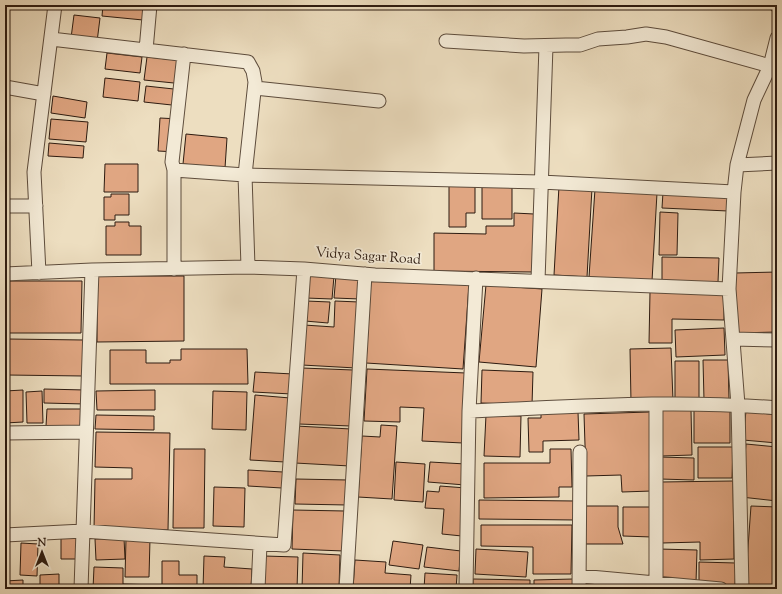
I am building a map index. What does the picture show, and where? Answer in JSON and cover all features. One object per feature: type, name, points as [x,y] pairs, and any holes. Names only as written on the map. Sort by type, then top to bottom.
[{"type":"street","points":[[38,273],[34,172],[55,5]]},
{"type":"street","points":[[146,50],[150,5]]},
{"type":"street","points":[[446,41],[546,46],[580,44],[598,38],[627,37],[646,34],[666,37],[770,66]]},
{"type":"street","points":[[742,589],[738,405],[729,289],[734,192],[737,165],[754,100],[770,66],[777,38]]},
{"type":"street","points":[[51,39],[248,62],[253,70],[255,82],[245,175],[248,268]]},
{"type":"street","points":[[538,281],[546,46]]},
{"type":"street","points":[[174,270],[174,170],[172,162],[184,54]]},
{"type":"street","points":[[5,87],[44,94]]},
{"type":"street","points":[[254,88],[379,101]]},
{"type":"street","points":[[737,165],[777,163]]},
{"type":"street","points":[[174,170],[245,175],[541,182],[734,192]]},
{"type":"street","points":[[5,206],[36,206]]},
{"type":"street","name":"Vidya Sagar Road","points":[[5,274],[92,270],[248,268],[304,269],[365,274],[729,289]]},
{"type":"street","points":[[5,535],[83,532],[284,546],[304,269]]},
{"type":"street","points":[[81,589],[92,270]]},
{"type":"street","points":[[346,589],[365,274]]},
{"type":"street","points":[[466,589],[469,411],[476,278]]},
{"type":"street","points":[[733,339],[777,340]]},
{"type":"street","points":[[469,411],[656,405],[738,405],[777,408]]},
{"type":"street","points":[[656,405],[656,584]]},
{"type":"street","points":[[5,433],[86,432]]},
{"type":"street","points":[[580,452],[579,582],[656,584],[721,589]]},
{"type":"street","points":[[258,589],[260,545]]},
{"type":"building","points":[[103,5],[144,5],[143,20],[102,16]]},
{"type":"building","points":[[74,15],[100,18],[97,42],[71,38]]},
{"type":"building","points":[[107,53],[142,57],[140,73],[105,69]]},
{"type":"building","points":[[147,57],[186,61],[184,84],[144,80]]},
{"type":"building","points":[[105,78],[140,82],[138,101],[103,97]]},
{"type":"building","points":[[146,86],[183,90],[181,106],[144,102]]},
{"type":"building","points":[[53,96],[87,102],[85,118],[51,113]]},
{"type":"building","points":[[160,118],[179,119],[177,152],[158,151]]},
{"type":"building","points":[[51,119],[88,122],[86,142],[49,139]]},
{"type":"building","points":[[186,134],[227,138],[225,168],[183,164]]},
{"type":"building","points":[[49,143],[84,146],[83,158],[48,156]]},
{"type":"building","points":[[105,164],[138,164],[138,192],[104,192]]},
{"type":"building","points":[[449,184],[475,184],[475,213],[466,213],[466,227],[449,227]]},
{"type":"building","points":[[482,184],[512,184],[512,219],[482,219]]},
{"type":"building","points":[[559,186],[592,188],[587,277],[554,275]]},
{"type":"building","points":[[595,189],[657,193],[652,281],[589,277]]},
{"type":"building","points":[[663,192],[729,195],[728,211],[662,208]]},
{"type":"building","points":[[111,194],[129,194],[129,215],[115,215],[115,220],[104,220],[104,197],[111,197]]},
{"type":"building","points":[[660,212],[678,213],[677,255],[659,255]]},
{"type":"building","points":[[514,213],[534,214],[533,272],[434,271],[434,233],[486,234],[486,226],[514,226]]},
{"type":"building","points":[[115,222],[129,222],[129,226],[141,226],[141,255],[106,255],[106,226],[115,226]]},
{"type":"building","points":[[662,257],[719,258],[718,282],[662,281]]},
{"type":"building","points":[[777,272],[777,332],[737,333],[735,273]]},
{"type":"building","points":[[307,275],[334,276],[332,299],[306,298]]},
{"type":"building","points":[[336,275],[362,277],[360,299],[334,298]]},
{"type":"building","points":[[97,276],[184,276],[184,341],[97,342]]},
{"type":"building","points":[[371,279],[469,285],[463,369],[366,363]]},
{"type":"building","points":[[6,281],[82,281],[81,333],[6,333]]},
{"type":"building","points":[[486,285],[542,289],[536,367],[479,362]]},
{"type":"building","points":[[650,292],[724,293],[724,320],[672,319],[672,343],[649,343]]},
{"type":"building","points":[[306,301],[330,302],[328,323],[305,321]]},
{"type":"building","points":[[335,301],[359,302],[356,368],[302,365],[304,325],[334,327]]},
{"type":"building","points":[[724,328],[725,355],[676,357],[675,330]]},
{"type":"building","points":[[8,339],[84,340],[83,376],[7,375]]},
{"type":"building","points":[[671,348],[673,401],[631,402],[630,349]]},
{"type":"building","points":[[181,349],[247,349],[248,384],[110,384],[110,350],[146,350],[146,363],[170,363],[170,360],[181,360]]},
{"type":"building","points":[[703,360],[728,360],[729,399],[704,400]]},
{"type":"building","points":[[675,361],[699,361],[699,400],[675,400]]},
{"type":"building","points":[[302,368],[353,370],[351,426],[299,424]]},
{"type":"building","points":[[367,369],[466,373],[463,443],[422,441],[424,408],[400,407],[400,422],[364,421]]},
{"type":"building","points":[[482,370],[533,372],[532,405],[481,403]]},
{"type":"building","points":[[255,372],[293,374],[292,394],[253,392]]},
{"type":"building","points":[[44,389],[85,390],[85,404],[44,403]]},
{"type":"building","points":[[23,390],[23,422],[5,423],[5,391]]},
{"type":"building","points":[[155,390],[155,410],[97,410],[96,391]]},
{"type":"building","points":[[42,391],[43,423],[27,423],[26,392]]},
{"type":"building","points":[[213,391],[247,392],[246,430],[212,429]]},
{"type":"building","points":[[255,395],[290,398],[285,462],[250,460]]},
{"type":"building","points":[[47,409],[83,409],[83,426],[46,426]]},
{"type":"building","points":[[661,410],[691,410],[692,455],[662,456]]},
{"type":"building","points":[[694,410],[730,410],[730,443],[694,443]]},
{"type":"building","points":[[746,411],[777,415],[777,443],[743,440]]},
{"type":"building","points":[[578,412],[579,440],[543,441],[543,452],[529,452],[528,418],[541,418],[541,413]]},
{"type":"building","points":[[650,412],[652,491],[622,492],[621,475],[586,476],[584,414]]},
{"type":"building","points":[[96,415],[154,416],[154,430],[95,429]]},
{"type":"building","points":[[486,415],[521,416],[520,457],[484,456]]},
{"type":"building","points":[[381,425],[397,426],[392,499],[358,497],[362,436],[380,437]]},
{"type":"building","points":[[296,426],[351,429],[350,466],[295,463]]},
{"type":"building","points":[[96,432],[170,433],[168,530],[94,529],[95,479],[132,479],[132,468],[95,467]]},
{"type":"building","points":[[746,444],[777,447],[777,501],[741,497]]},
{"type":"building","points":[[698,447],[733,447],[732,478],[698,478]]},
{"type":"building","points":[[174,449],[205,449],[204,528],[173,528]]},
{"type":"building","points":[[550,449],[571,449],[572,487],[559,487],[559,497],[484,498],[484,463],[550,463]]},
{"type":"building","points":[[660,457],[694,458],[694,480],[660,479]]},
{"type":"building","points":[[396,462],[425,464],[423,502],[394,500]]},
{"type":"building","points":[[430,462],[466,464],[465,485],[428,482]]},
{"type":"building","points":[[248,470],[283,472],[282,488],[248,486]]},
{"type":"building","points":[[296,479],[348,480],[347,505],[295,504]]},
{"type":"building","points":[[733,481],[734,559],[700,560],[700,542],[662,543],[661,482]]},
{"type":"building","points":[[440,486],[466,488],[462,536],[442,534],[444,509],[425,508],[427,491],[439,492]]},
{"type":"building","points":[[214,487],[245,488],[244,527],[213,526]]},
{"type":"building","points":[[479,500],[576,501],[576,520],[479,519]]},
{"type":"building","points":[[585,506],[618,506],[618,527],[623,544],[585,544]]},
{"type":"building","points":[[751,506],[777,507],[777,589],[745,589]]},
{"type":"building","points":[[623,507],[653,507],[652,537],[623,536]]},
{"type":"building","points":[[293,510],[345,511],[344,551],[292,549]]},
{"type":"building","points":[[481,525],[572,525],[571,574],[533,574],[533,547],[481,546]]},
{"type":"building","points":[[61,536],[81,537],[81,559],[61,559]]},
{"type":"building","points":[[124,538],[125,559],[96,560],[95,539]]},
{"type":"building","points":[[126,539],[150,539],[149,577],[125,577]]},
{"type":"building","points":[[393,541],[423,545],[419,569],[389,565]]},
{"type":"building","points":[[21,543],[38,544],[37,576],[20,575]]},
{"type":"building","points":[[427,547],[461,551],[459,571],[424,567]]},
{"type":"building","points":[[476,549],[528,552],[526,577],[475,574]]},
{"type":"building","points":[[659,549],[697,550],[696,582],[658,581]]},
{"type":"building","points":[[303,553],[340,555],[339,589],[302,589]]},
{"type":"building","points":[[204,556],[225,557],[224,567],[252,569],[251,589],[203,589]]},
{"type":"building","points":[[264,556],[298,557],[297,589],[263,589]]},
{"type":"building","points":[[355,560],[386,562],[385,573],[411,575],[410,589],[353,589]]},
{"type":"building","points":[[162,561],[179,561],[179,575],[197,575],[197,589],[162,589]]},
{"type":"building","points":[[699,562],[736,563],[735,587],[699,586]]},
{"type":"building","points":[[94,567],[123,568],[123,584],[159,585],[159,589],[93,589]]},
{"type":"building","points":[[425,573],[457,575],[456,589],[424,589]]},
{"type":"building","points":[[59,574],[59,589],[40,589],[40,575]]},
{"type":"building","points":[[473,579],[530,580],[530,589],[473,589]]},
{"type":"building","points":[[573,579],[573,589],[534,589],[534,580]]},
{"type":"building","points":[[23,580],[23,589],[5,589],[5,581]]}]
